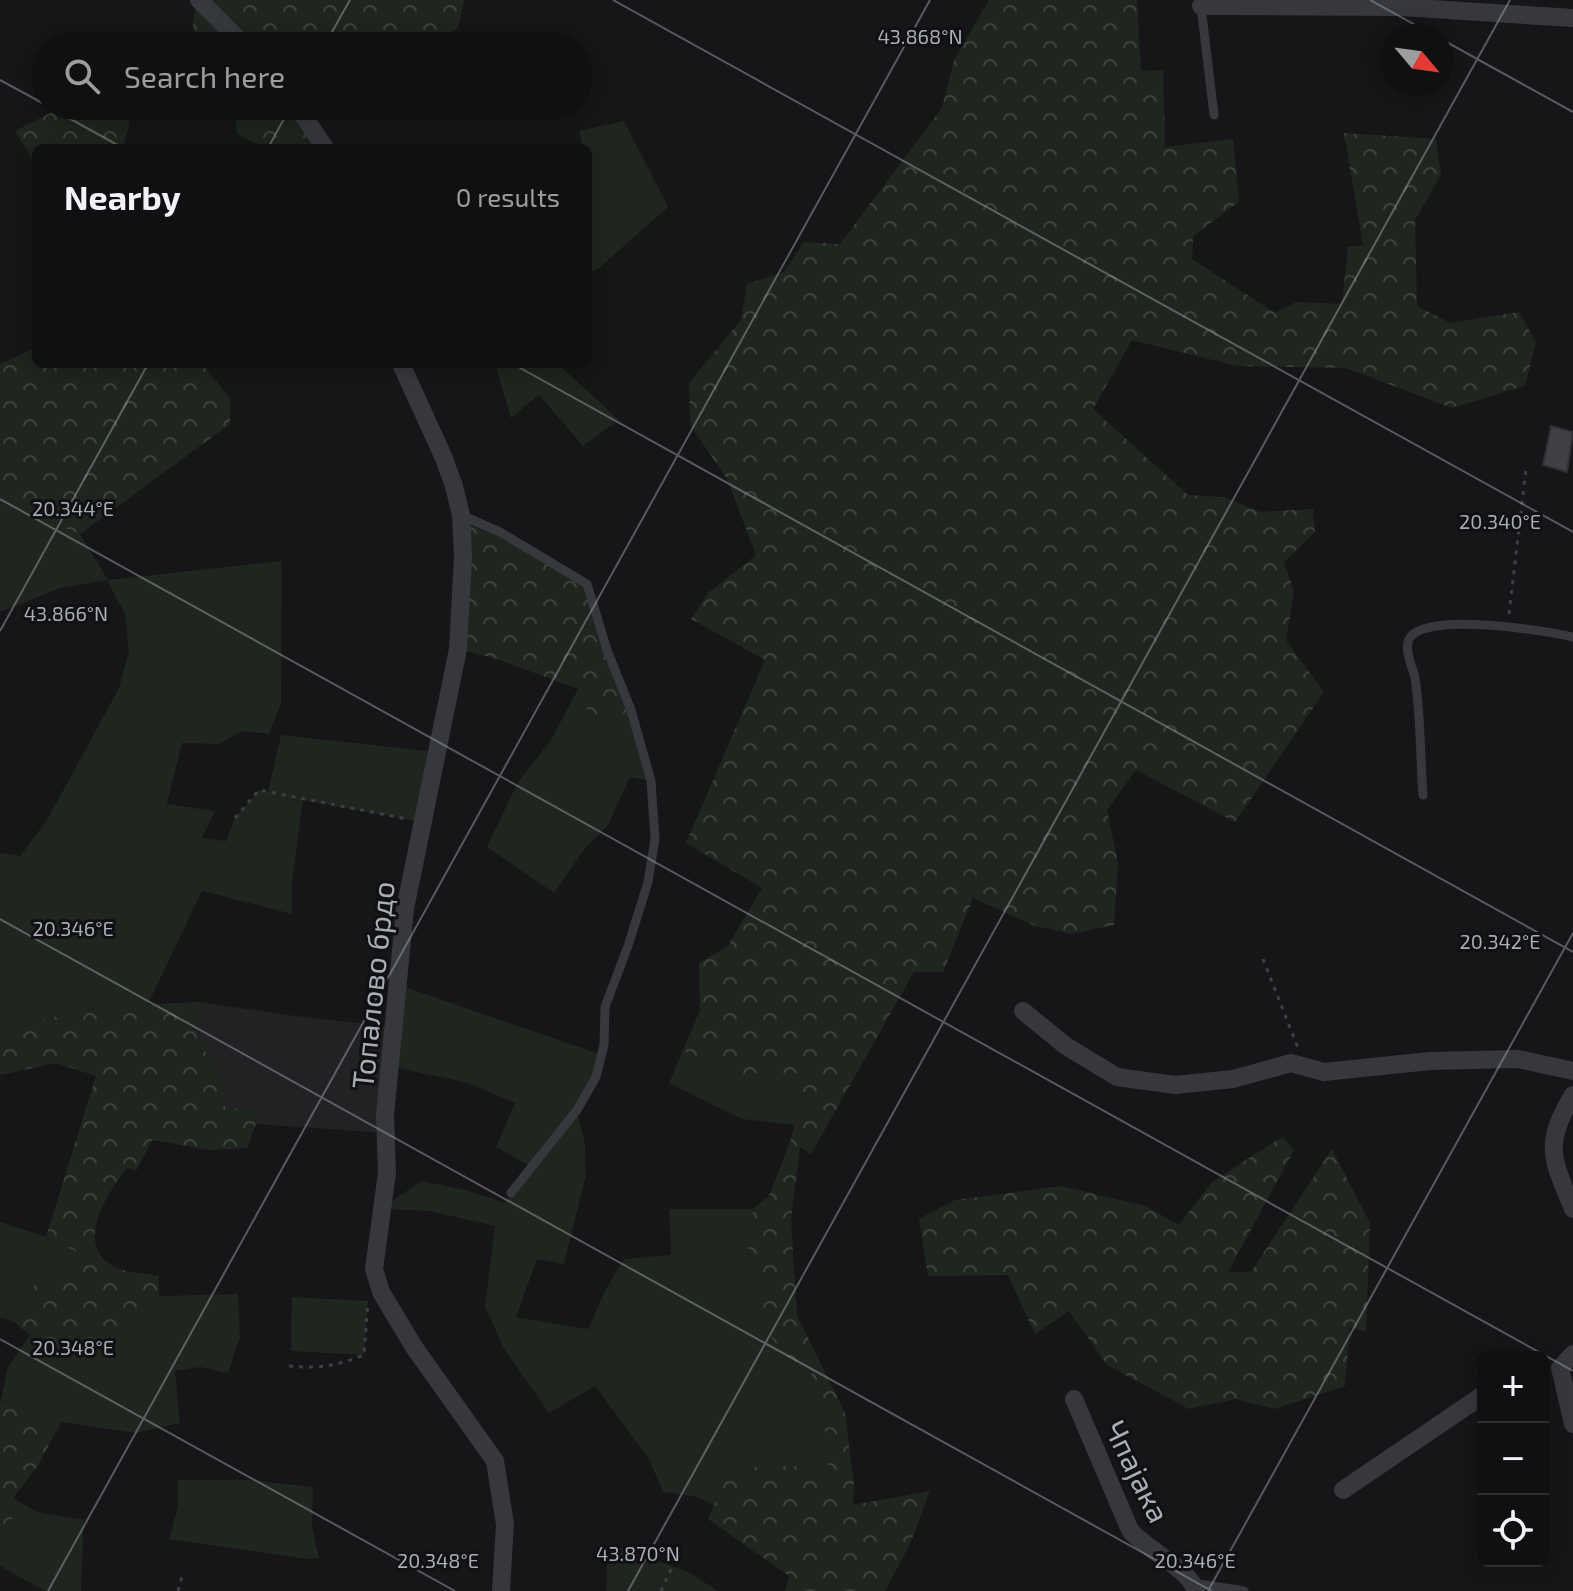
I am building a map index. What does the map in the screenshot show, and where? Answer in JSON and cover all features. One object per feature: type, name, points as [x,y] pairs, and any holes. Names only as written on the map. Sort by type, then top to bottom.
[{"type":"street","points":[[199,0],[231,32]]},
{"type":"street","points":[[1201,6],[1401,7],[1573,18]]},
{"type":"street","points":[[306,120],[322,144]]},
{"type":"street","name":"Топалово брдо","points":[[403,368],[443,456],[461,515],[463,557],[458,649],[405,909],[385,1115],[387,1173],[374,1269],[381,1292],[431,1372],[495,1461],[505,1524],[501,1591]]},
{"type":"street","points":[[1023,1011],[1066,1046],[1117,1077],[1175,1085],[1233,1079],[1291,1063],[1324,1072],[1430,1061],[1518,1059],[1573,1071]]},
{"type":"street","points":[[1573,1095],[1557,1124],[1551,1147],[1573,1209]]},
{"type":"street","points":[[1559,1365],[1573,1424]]},
{"type":"street","name":"Чпајака","points":[[1074,1399],[1130,1530],[1194,1587]]},
{"type":"street","points":[[1343,1490],[1477,1399]]},
{"type":"lane","points":[[1201,6],[1214,115]]},
{"type":"lane","points":[[461,515],[500,532],[587,584],[607,650],[631,710],[651,781],[655,839],[648,882],[605,1007],[604,1045],[596,1077],[577,1110],[511,1193]]},
{"type":"lane","points":[[1423,795],[1417,690],[1408,641],[1415,632],[1435,627],[1507,626],[1573,637]]},
{"type":"lane","points":[[1194,1587],[1244,1591]]},
{"type":"path","points":[[1507,626],[1526,469]]},
{"type":"path","points":[[235,818],[259,790],[422,822]]},
{"type":"path","points":[[1263,959],[1305,1066]]},
{"type":"path","points":[[289,1366],[316,1369],[364,1355],[368,1301],[381,1292]]},
{"type":"path","points":[[661,1591],[673,1565]]},
{"type":"path","points":[[178,1591],[183,1573]]},
{"type":"shaded area","points":[[201,1002],[394,1027],[386,1133],[256,1124],[254,1109],[225,1108],[220,1072],[199,1042]]},
{"type":"green space","points":[[198,0],[464,0],[458,28],[452,32],[194,32]]},
{"type":"green space","points":[[989,0],[1137,0],[1141,71],[1163,70],[1165,147],[1233,139],[1239,202],[1193,236],[1192,259],[1275,313],[1296,302],[1342,304],[1348,247],[1363,245],[1344,133],[1436,139],[1441,175],[1415,220],[1417,306],[1450,323],[1519,312],[1536,342],[1525,386],[1452,408],[1346,368],[1237,366],[1132,340],[1093,409],[1188,495],[1224,497],[1260,512],[1313,509],[1315,532],[1284,562],[1294,591],[1286,640],[1324,692],[1235,822],[1136,770],[1107,810],[1118,863],[1114,925],[1071,934],[1035,926],[973,898],[943,972],[914,972],[811,1154],[800,1147],[791,1219],[797,1315],[845,1413],[854,1484],[853,1505],[930,1491],[910,1544],[885,1591],[785,1591],[789,1576],[708,1519],[723,1481],[754,1467],[797,1466],[830,1485],[824,1425],[810,1370],[790,1359],[765,1331],[762,1289],[748,1252],[753,1209],[769,1196],[791,1139],[806,1073],[728,1074],[683,1050],[700,1011],[699,963],[728,946],[762,888],[686,843],[765,660],[691,619],[708,593],[756,555],[727,479],[690,425],[689,383],[741,320],[747,284],[784,272],[804,242],[840,244],[942,108],[954,60]]},
{"type":"green space","points":[[37,120],[128,120],[129,125],[124,144],[32,144],[32,160],[15,131]]},
{"type":"green space","points":[[236,120],[306,120],[322,144],[257,144],[237,134]]},
{"type":"green space","points":[[624,121],[668,207],[592,272],[592,144],[582,144],[579,131]]},
{"type":"green space","points":[[32,350],[32,368],[205,368],[230,398],[230,424],[80,534],[0,502],[0,364]]},
{"type":"green space","points":[[496,368],[562,368],[619,420],[583,446],[539,395],[511,418]]},
{"type":"green space","points":[[0,502],[80,534],[108,580],[282,561],[281,703],[269,734],[242,731],[219,744],[182,743],[167,804],[215,811],[202,838],[226,841],[235,818],[259,790],[268,792],[281,735],[437,752],[422,822],[303,800],[292,882],[292,914],[202,891],[147,1006],[106,1006],[40,1020],[0,1021],[0,853],[20,856],[47,820],[119,688],[129,652],[125,614],[107,580],[61,588],[0,612]]},
{"type":"green space","points":[[461,515],[587,584],[631,710],[596,729],[578,689],[497,659],[458,649]]},
{"type":"green space","points":[[578,689],[631,710],[651,781],[630,777],[608,825],[583,851],[554,893],[487,847],[518,782],[551,740]]},
{"type":"green space","points":[[399,985],[602,1055],[577,1110],[585,1144],[586,1176],[564,1264],[537,1259],[516,1317],[588,1329],[624,1259],[671,1255],[669,1209],[753,1209],[748,1252],[762,1289],[765,1331],[790,1359],[810,1370],[824,1425],[830,1486],[723,1481],[713,1505],[697,1497],[663,1492],[649,1459],[595,1386],[549,1413],[503,1347],[485,1306],[495,1226],[429,1211],[381,1209],[421,1181],[466,1190],[505,1203],[531,1167],[496,1147],[515,1103],[468,1083],[394,1067]]},
{"type":"green space","points":[[201,1002],[199,1042],[220,1072],[225,1108],[255,1109],[256,1124],[247,1148],[210,1150],[152,1140],[136,1171],[127,1168],[111,1191],[95,1233],[96,1246],[102,1258],[115,1267],[159,1276],[159,1296],[101,1362],[30,1335],[11,1320],[36,1282],[55,1282],[80,1265],[81,1254],[46,1237],[96,1076],[56,1063],[0,1075],[0,1021],[40,1020],[106,1006]]},
{"type":"green space","points":[[683,1050],[728,1074],[807,1072],[794,1125],[742,1119],[669,1083]]},
{"type":"green space","points":[[1282,1137],[1294,1150],[1228,1272],[1251,1272],[1332,1149],[1370,1223],[1366,1332],[1350,1327],[1345,1386],[1274,1409],[1235,1399],[1189,1409],[1107,1365],[1069,1311],[1035,1334],[1008,1275],[928,1276],[919,1219],[955,1200],[1061,1186],[1145,1206],[1179,1225],[1212,1182]]},
{"type":"green space","points":[[0,1222],[46,1237],[81,1254],[80,1265],[55,1282],[36,1282],[11,1320],[0,1318]]},
{"type":"green space","points":[[238,1294],[240,1337],[228,1373],[200,1367],[175,1371],[180,1423],[135,1433],[61,1422],[1,1400],[8,1367],[30,1335],[100,1362],[159,1296]]},
{"type":"green space","points":[[292,1297],[368,1301],[364,1355],[291,1351]]},
{"type":"green space","points":[[0,1400],[61,1422],[39,1464],[13,1498],[12,1531],[0,1535]]},
{"type":"green space","points":[[178,1480],[248,1480],[313,1487],[312,1527],[319,1558],[307,1559],[169,1539],[178,1507]]},
{"type":"green space","points":[[13,1498],[37,1512],[84,1520],[81,1591],[45,1591],[0,1566],[0,1535],[12,1531]]},
{"type":"green space","points":[[608,1543],[688,1572],[718,1591],[606,1591]]},
{"type":"building","points":[[1551,426],[1573,432],[1567,472],[1543,465]]}]
